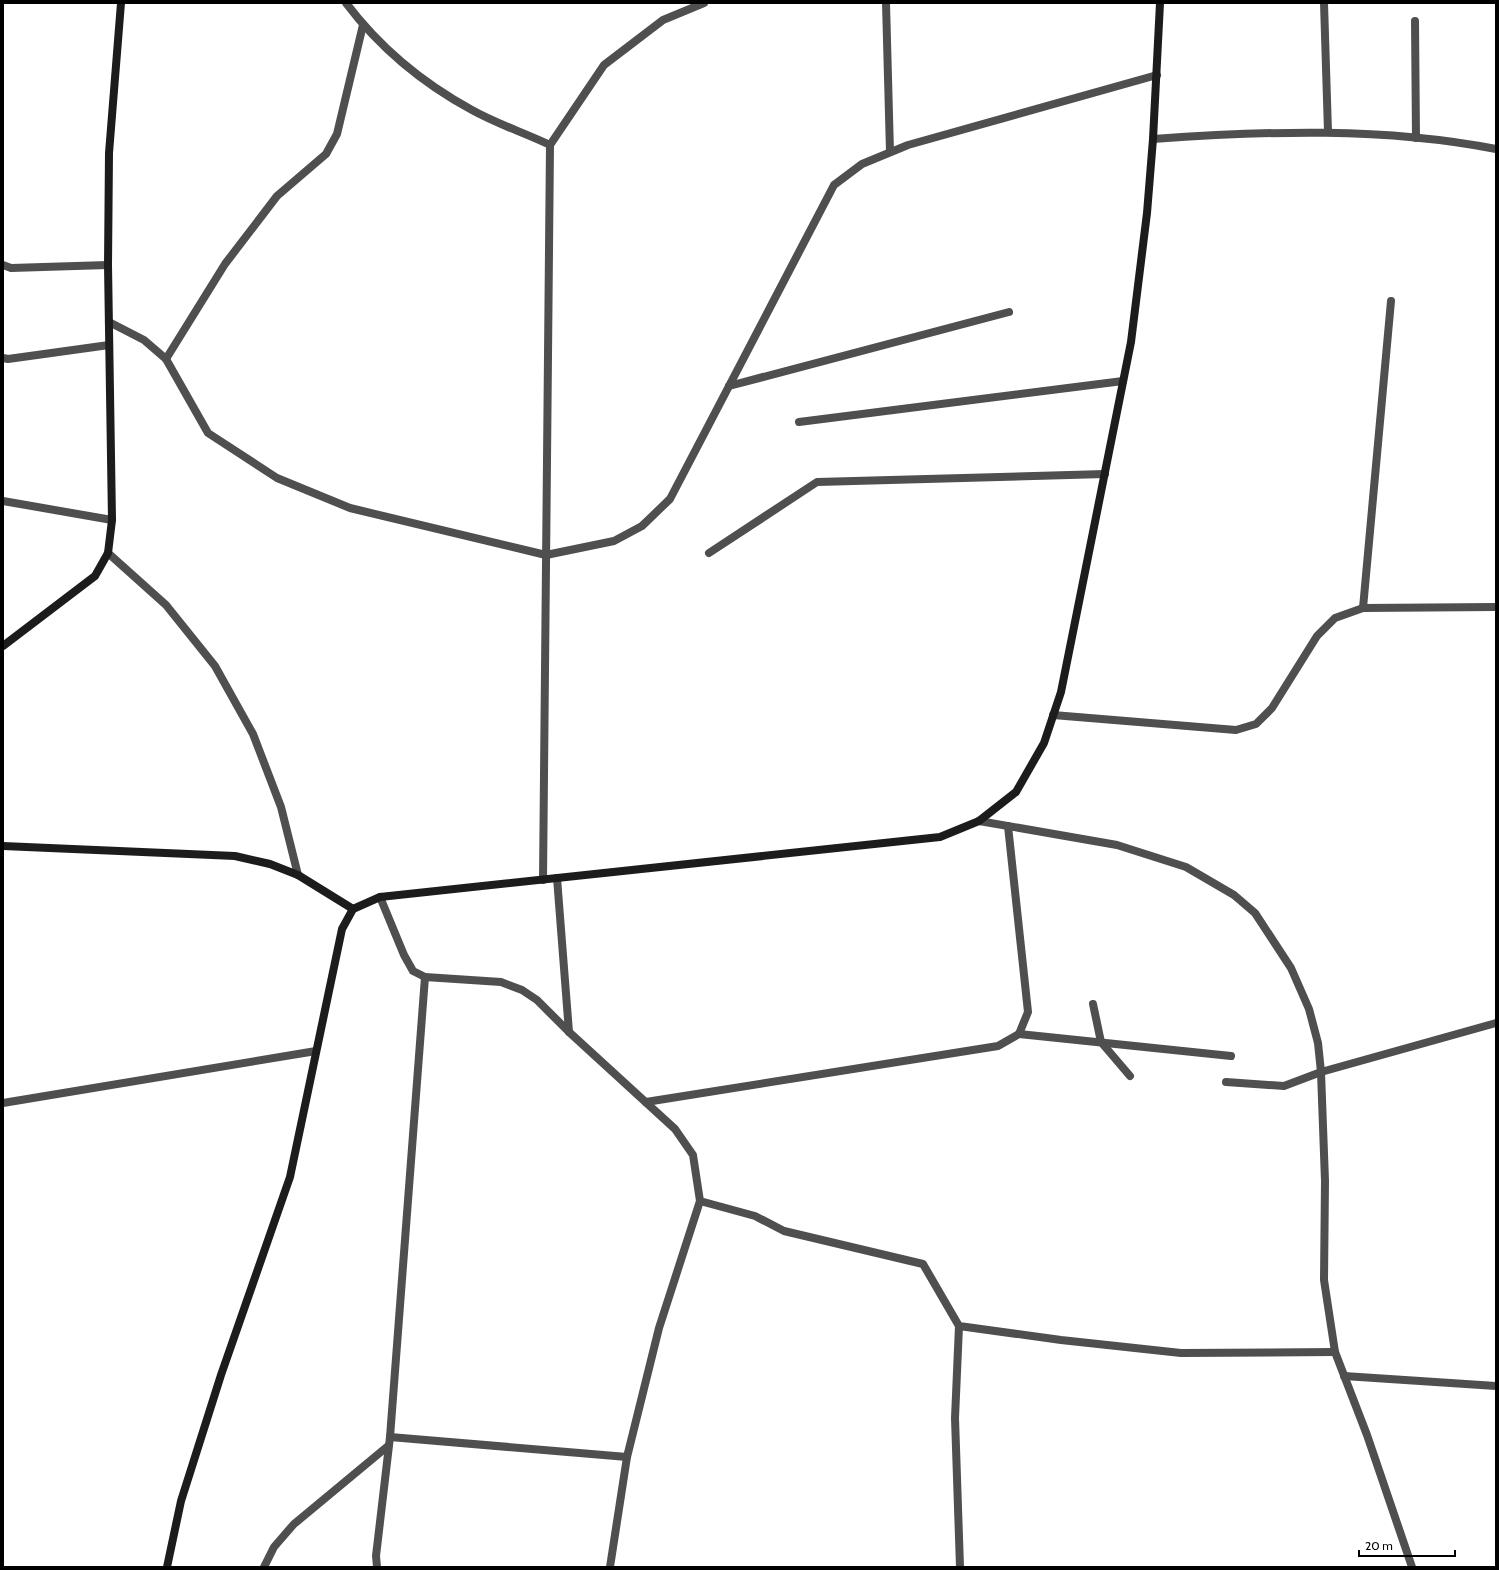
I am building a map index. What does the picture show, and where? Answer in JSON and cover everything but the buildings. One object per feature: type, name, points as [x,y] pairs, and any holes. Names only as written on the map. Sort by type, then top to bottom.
[{"type":"main road","points":[[3,646],[95,576],[108,553],[112,520],[108,265],[109,153],[121,3]]},
{"type":"main road","points":[[167,1567],[181,1501],[221,1375],[290,1177],[342,929],[353,909],[380,897],[940,837],[979,821],[1016,792],[1044,744],[1061,692],[1123,381],[1130,342],[1147,214],[1153,139],[1160,3]]},
{"type":"main road","points":[[3,846],[235,856],[270,864],[298,875],[353,909]]},
{"type":"street","points":[[346,3],[363,25],[416,75],[473,111],[550,145]]},
{"type":"street","points":[[542,880],[550,145],[604,65],[663,20],[704,3]]},
{"type":"street","points":[[886,3],[890,152]]},
{"type":"street","points":[[1324,3],[1328,132]]},
{"type":"street","points":[[1415,21],[1416,138]]},
{"type":"street","points":[[166,359],[225,264],[277,196],[326,154],[337,134],[363,25]]},
{"type":"street","points":[[109,322],[144,340],[166,359],[208,433],[278,478],[350,508],[546,555],[614,541],[642,526],[670,499],[834,185],[862,164],[908,144],[1156,75]]},
{"type":"street","points":[[1153,139],[1241,133],[1328,132],[1416,138],[1496,149]]},
{"type":"street","points":[[3,265],[11,268],[108,265]]},
{"type":"street","points":[[1363,608],[1391,301]]},
{"type":"street","points":[[729,386],[1009,312]]},
{"type":"street","points":[[3,358],[8,359],[109,345]]},
{"type":"street","points":[[799,422],[1123,381]]},
{"type":"street","points":[[710,553],[817,482],[1105,474]]},
{"type":"street","points":[[3,501],[112,520]]},
{"type":"street","points":[[108,553],[166,605],[215,666],[254,734],[281,807],[298,875]]},
{"type":"street","points":[[1053,715],[1236,730],[1256,724],[1272,708],[1317,636],[1335,618],[1363,608],[1496,607]]},
{"type":"street","points":[[979,821],[1117,845],[1186,867],[1234,894],[1255,913],[1291,968],[1309,1009],[1318,1043],[1321,1072],[1325,1181],[1324,1280],[1335,1352],[1367,1435],[1412,1567]]},
{"type":"street","points":[[1008,826],[1028,1012],[1019,1034]]},
{"type":"street","points":[[557,878],[568,1032]]},
{"type":"street","points":[[380,897],[404,955],[413,971],[425,977],[501,982],[522,990],[537,1000],[568,1032],[675,1129],[693,1155],[700,1202],[659,1328],[627,1457],[610,1567]]},
{"type":"street","points":[[377,1567],[376,1556],[390,1437],[425,977]]},
{"type":"street","points":[[1093,1004],[1101,1042],[1130,1076]]},
{"type":"street","points":[[1226,1082],[1284,1086],[1321,1072],[1496,1023]]},
{"type":"street","points":[[646,1102],[998,1046],[1019,1034],[1231,1056]]},
{"type":"street","points":[[3,1103],[78,1092],[316,1051]]},
{"type":"street","points":[[700,1202],[755,1216],[784,1231],[923,1264],[959,1326],[955,1418],[960,1567]]},
{"type":"street","points":[[959,1326],[1061,1340],[1181,1353],[1335,1352]]},
{"type":"street","points":[[1344,1376],[1496,1386]]},
{"type":"street","points":[[390,1437],[627,1457]]},
{"type":"street","points":[[264,1567],[274,1547],[294,1524],[388,1446]]}]
